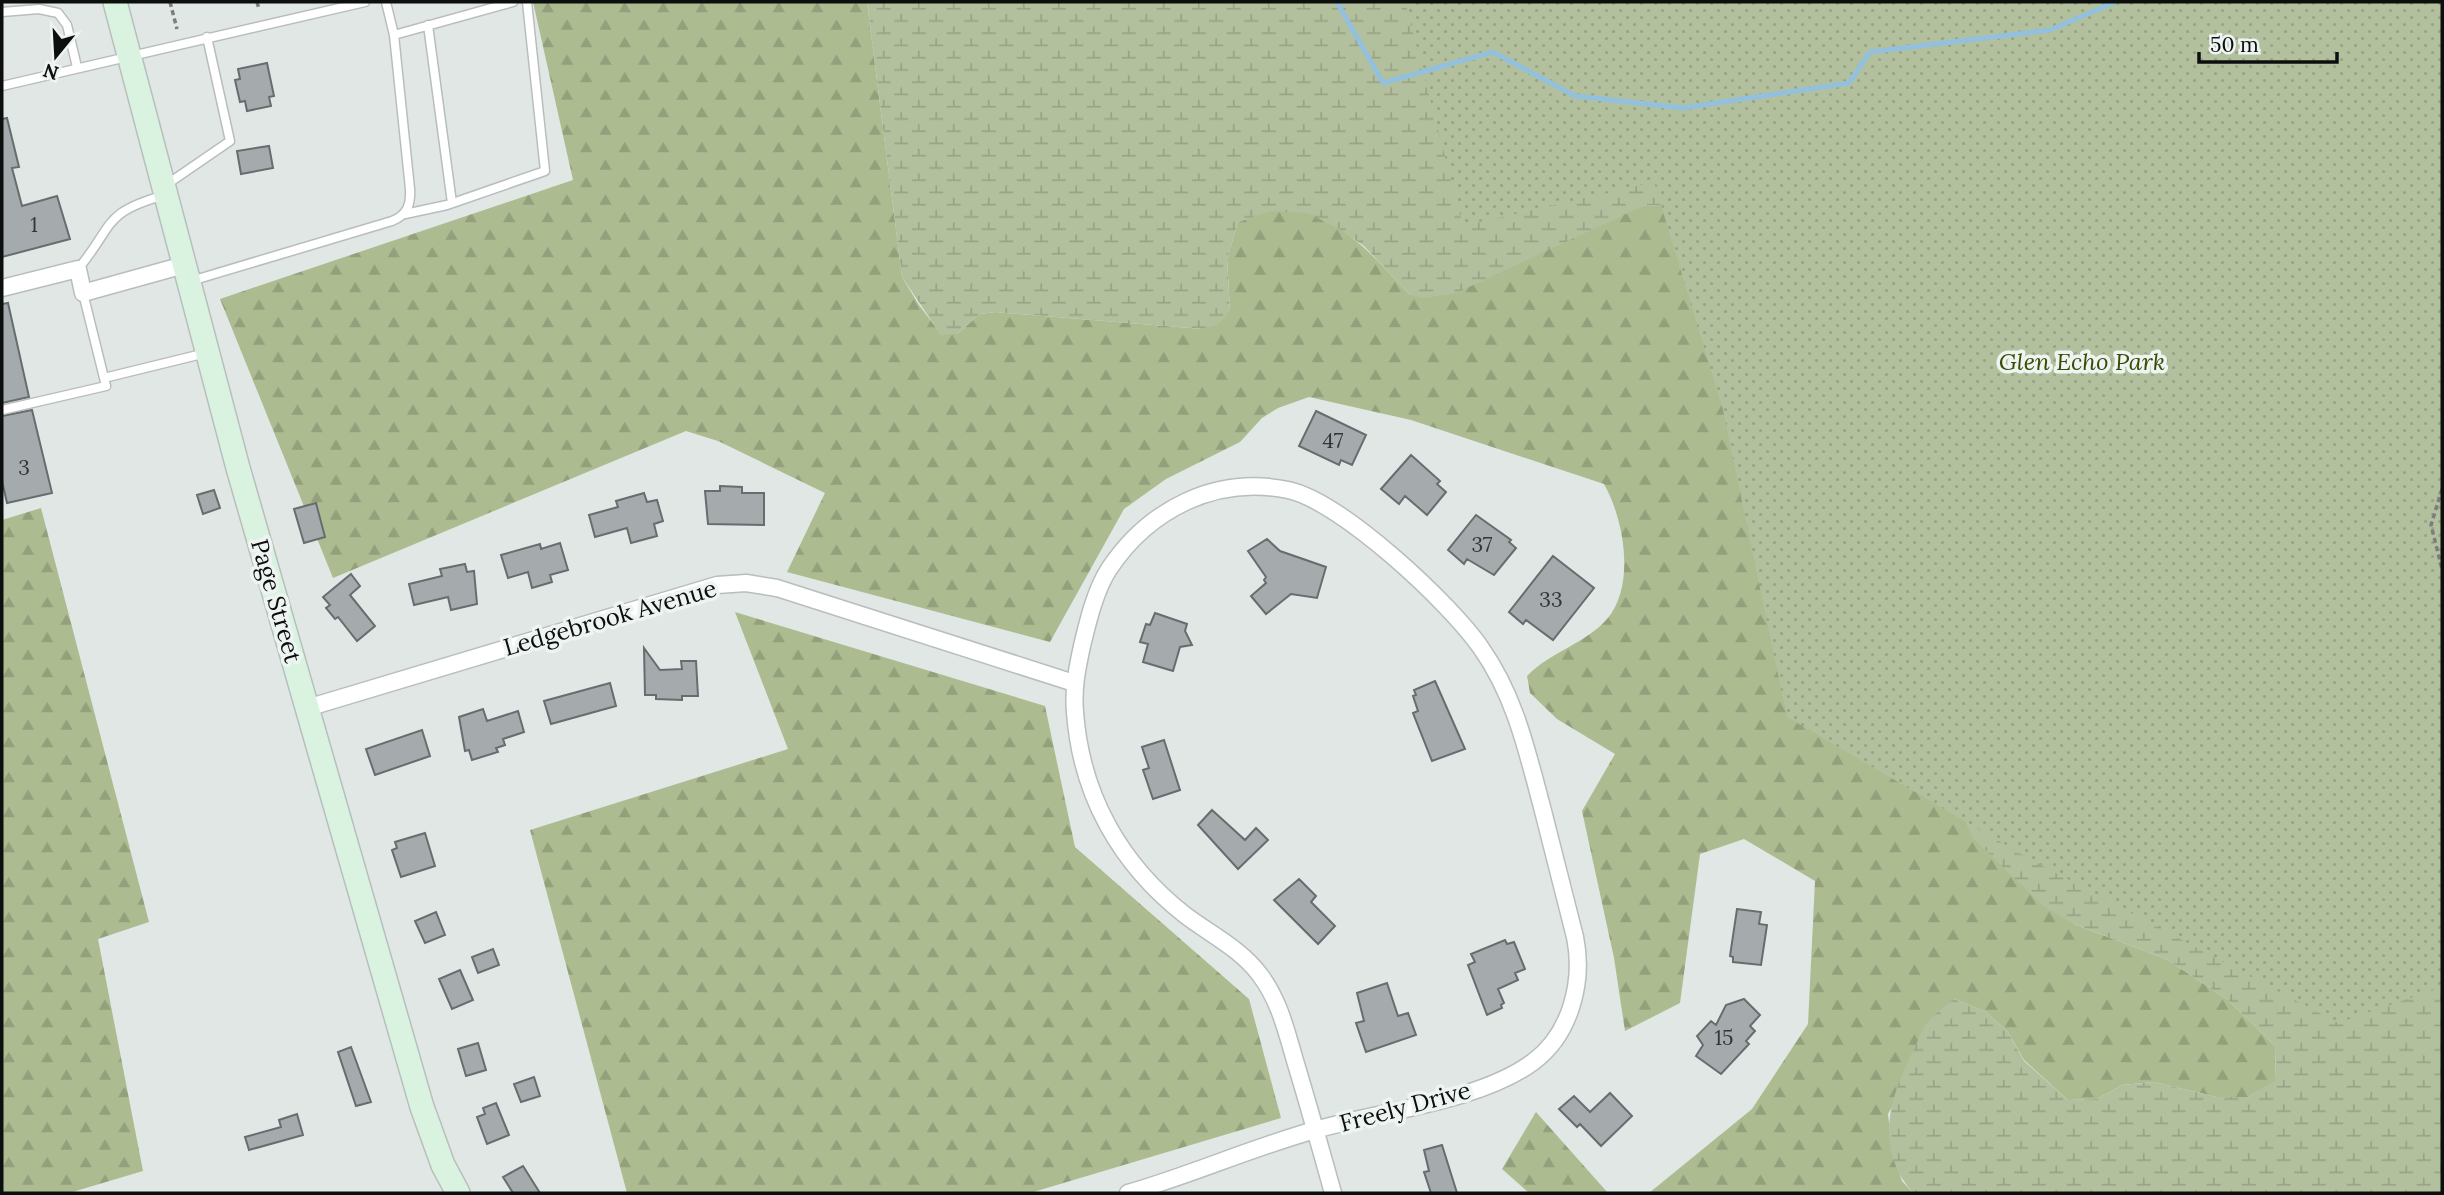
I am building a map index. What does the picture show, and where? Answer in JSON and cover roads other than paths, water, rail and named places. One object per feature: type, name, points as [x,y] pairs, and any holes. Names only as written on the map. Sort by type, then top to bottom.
[{"type":"street","name":"Page Street","points":[[116,2],[207,353],[307,708],[422,1107],[443,1165],[458,1193]]},
{"type":"street","points":[[2,288],[78,269],[83,293],[186,273]]},
{"type":"street","name":"Freely Drive","points":[[1260,486],[1290,490],[1315,499],[1359,529],[1463,624],[1502,682],[1522,732],[1575,937],[1579,966],[1570,1011],[1548,1048],[1513,1074],[1460,1094],[1315,1130],[1282,1018],[1259,973],[1237,951],[1185,914],[1151,884],[1119,847],[1101,816],[1086,778],[1079,744],[1074,683],[1096,597],[1108,571],[1151,523],[1201,494],[1230,487],[1260,486]]},
{"type":"street","name":"Ledgebrook Avenue","points":[[307,708],[717,585],[746,583],[777,588],[1074,683]]},
{"type":"street","points":[[1128,1193],[1315,1130],[1333,1193]]},
{"type":"lane","points":[[2,86],[365,2]]},
{"type":"lane","points":[[386,2],[394,35],[410,197],[405,214]]},
{"type":"lane","points":[[394,35],[513,2]]},
{"type":"lane","points":[[186,273],[392,221],[405,214],[452,203],[495,186],[542,173],[546,168],[527,2]]},
{"type":"lane","points":[[2,12],[39,9],[58,13],[67,25],[77,67]]},
{"type":"lane","points":[[428,25],[452,203]]},
{"type":"lane","points":[[78,269],[102,232],[120,212],[132,204],[165,191],[230,141],[207,37]]},
{"type":"lane","points":[[2,410],[106,386],[83,293]]},
{"type":"lane","points":[[104,377],[207,353]]},
{"type":"waterway","points":[[1337,2],[1383,83],[1493,52],[1575,96],[1683,108],[1849,83],[1870,52],[2050,30],[2115,2]]},
{"type":"park label","name":"Glen Echo Park","points":[[2082,362]]}]
